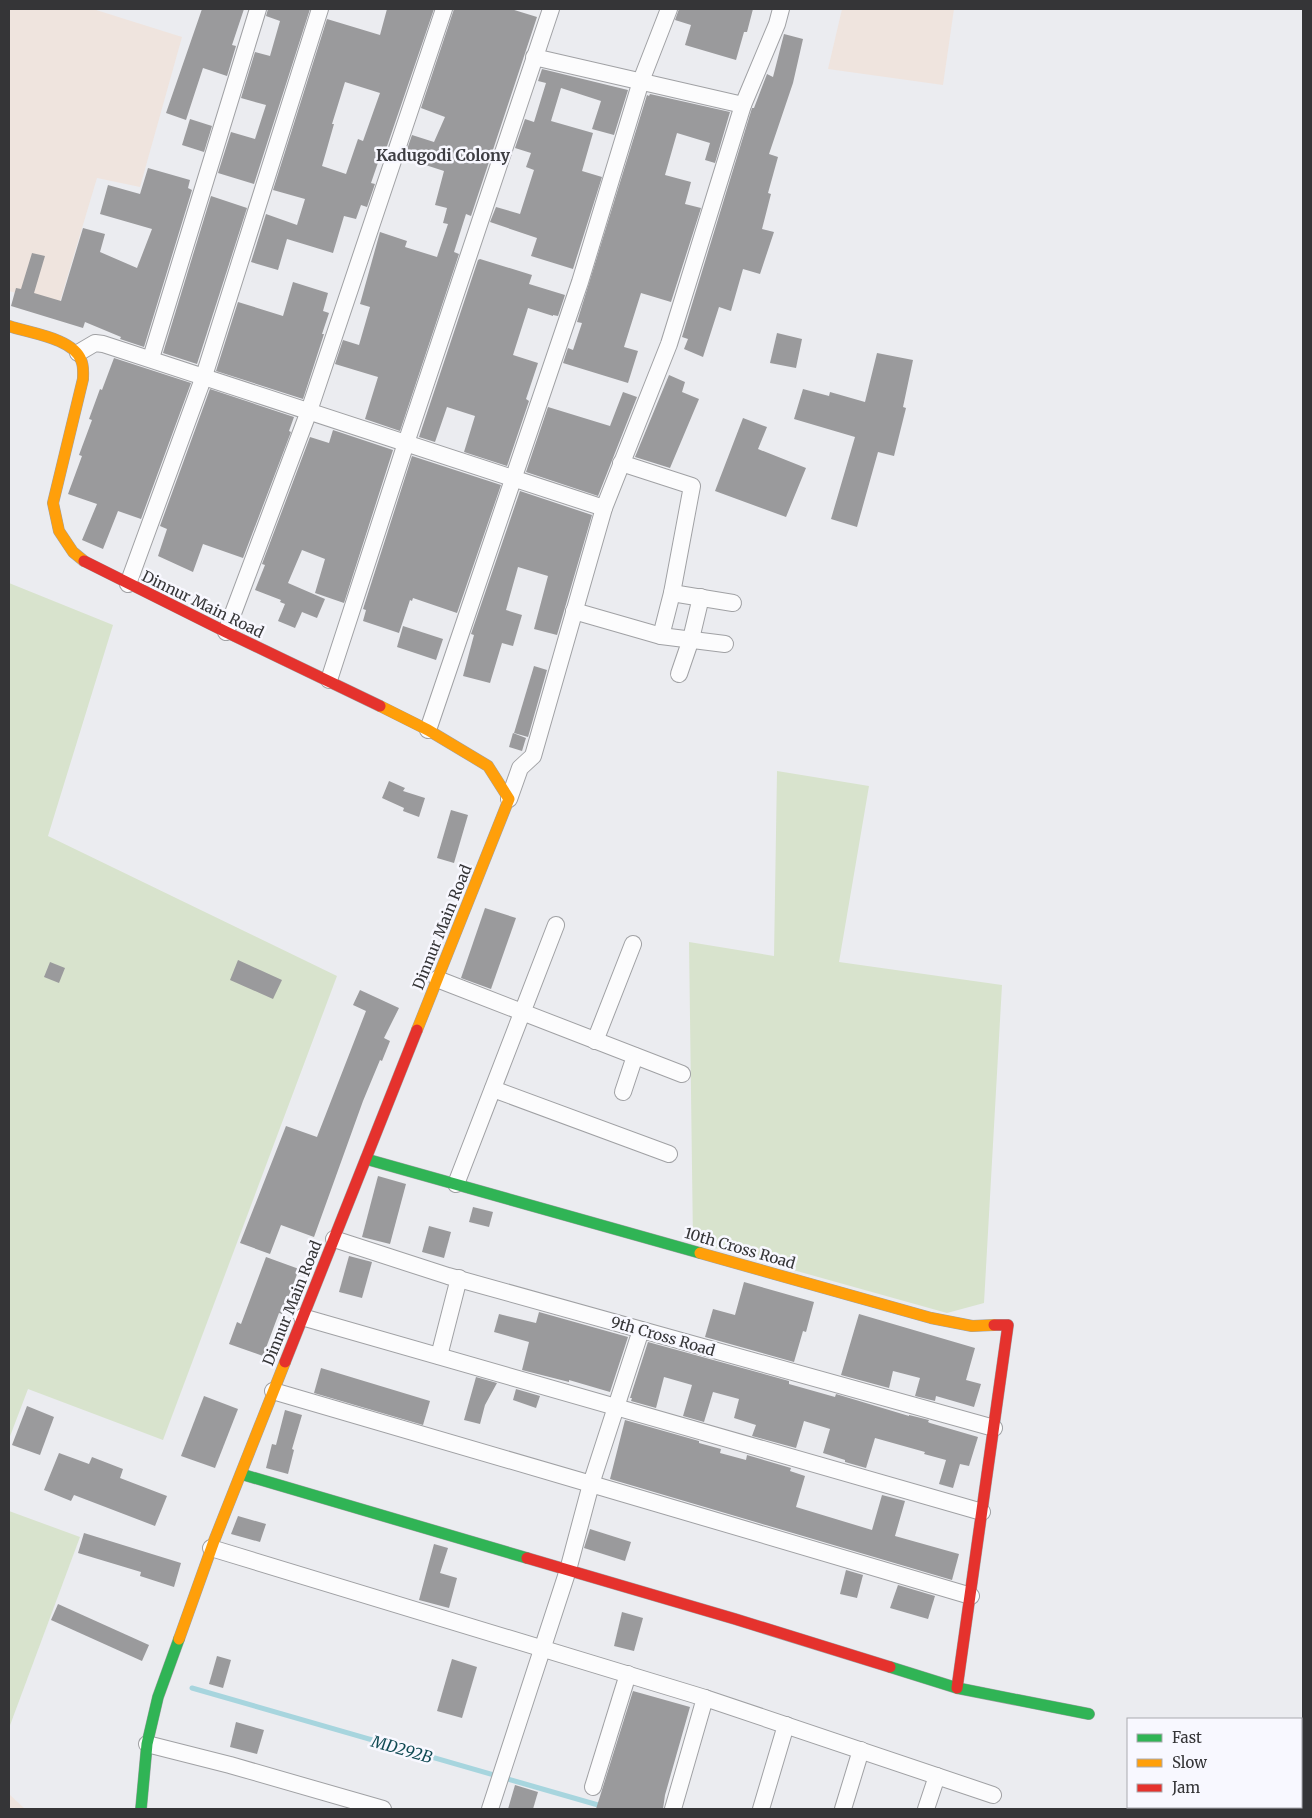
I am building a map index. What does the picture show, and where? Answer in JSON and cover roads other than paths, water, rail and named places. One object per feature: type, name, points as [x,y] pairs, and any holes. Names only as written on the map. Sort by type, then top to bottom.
[{"type":"street","points":[[151,358],[258,9]]},
{"type":"street","points":[[128,584],[204,376],[320,9]]},
{"type":"street","points":[[226,632],[308,411],[444,9]]},
{"type":"street","points":[[329,680],[551,9]]},
{"type":"street","points":[[428,730],[580,282],[641,81],[669,9]]},
{"type":"street","points":[[508,799],[520,768],[533,756],[604,508],[669,344],[743,105],[777,24],[781,9]]},
{"type":"street","points":[[534,57],[743,105]]},
{"type":"street","points":[[9,326],[64,341],[78,353],[95,343],[151,358],[604,508]]},
{"type":"street","name":"Dinnur Main Road","points":[[78,353],[84,370],[83,379],[53,503],[59,531],[73,552],[95,567],[128,584],[329,680],[428,730],[488,766],[508,799],[211,1548],[158,1697],[147,1744],[140,1809]]},
{"type":"street","points":[[621,463],[692,486],[672,593],[661,636]]},
{"type":"street","points":[[672,593],[733,603]]},
{"type":"street","points":[[679,674],[691,639],[701,597]]},
{"type":"street","points":[[574,611],[661,636],[725,644]]},
{"type":"street","points":[[456,1184],[556,925]]},
{"type":"street","points":[[595,1041],[633,944]]},
{"type":"street","points":[[437,979],[682,1074]]},
{"type":"street","points":[[623,1092],[635,1056]]},
{"type":"street","points":[[493,1090],[669,1154]]},
{"type":"street","name":"10th Cross Road","points":[[366,1159],[931,1318],[972,1326],[1008,1325],[994,1428]]},
{"type":"street","name":"9th Cross Road","points":[[334,1238],[458,1278],[994,1428]]},
{"type":"street","points":[[440,1356],[458,1278]]},
{"type":"street","points":[[302,1317],[982,1512]]},
{"type":"street","points":[[490,1809],[568,1570],[591,1484],[641,1330]]},
{"type":"street","points":[[273,1392],[971,1596]]},
{"type":"street","points":[[957,1688],[994,1428]]},
{"type":"street","points":[[241,1474],[735,1619],[957,1688],[1089,1714]]},
{"type":"street","points":[[211,1548],[705,1698],[992,1795]]},
{"type":"street","points":[[593,1787],[628,1674]]},
{"type":"street","points":[[673,1809],[705,1698]]},
{"type":"street","points":[[761,1809],[786,1725]]},
{"type":"street","points":[[147,1744],[230,1765],[383,1809]]},
{"type":"street","points":[[843,1809],[861,1750]]},
{"type":"street","points":[[926,1809],[937,1776]]},
{"type":"waterway","name":"MD292B","points":[[192,1688],[612,1809]]},
{"type":"district","name":"Kadugodi Colony","points":[[443,155]]}]
